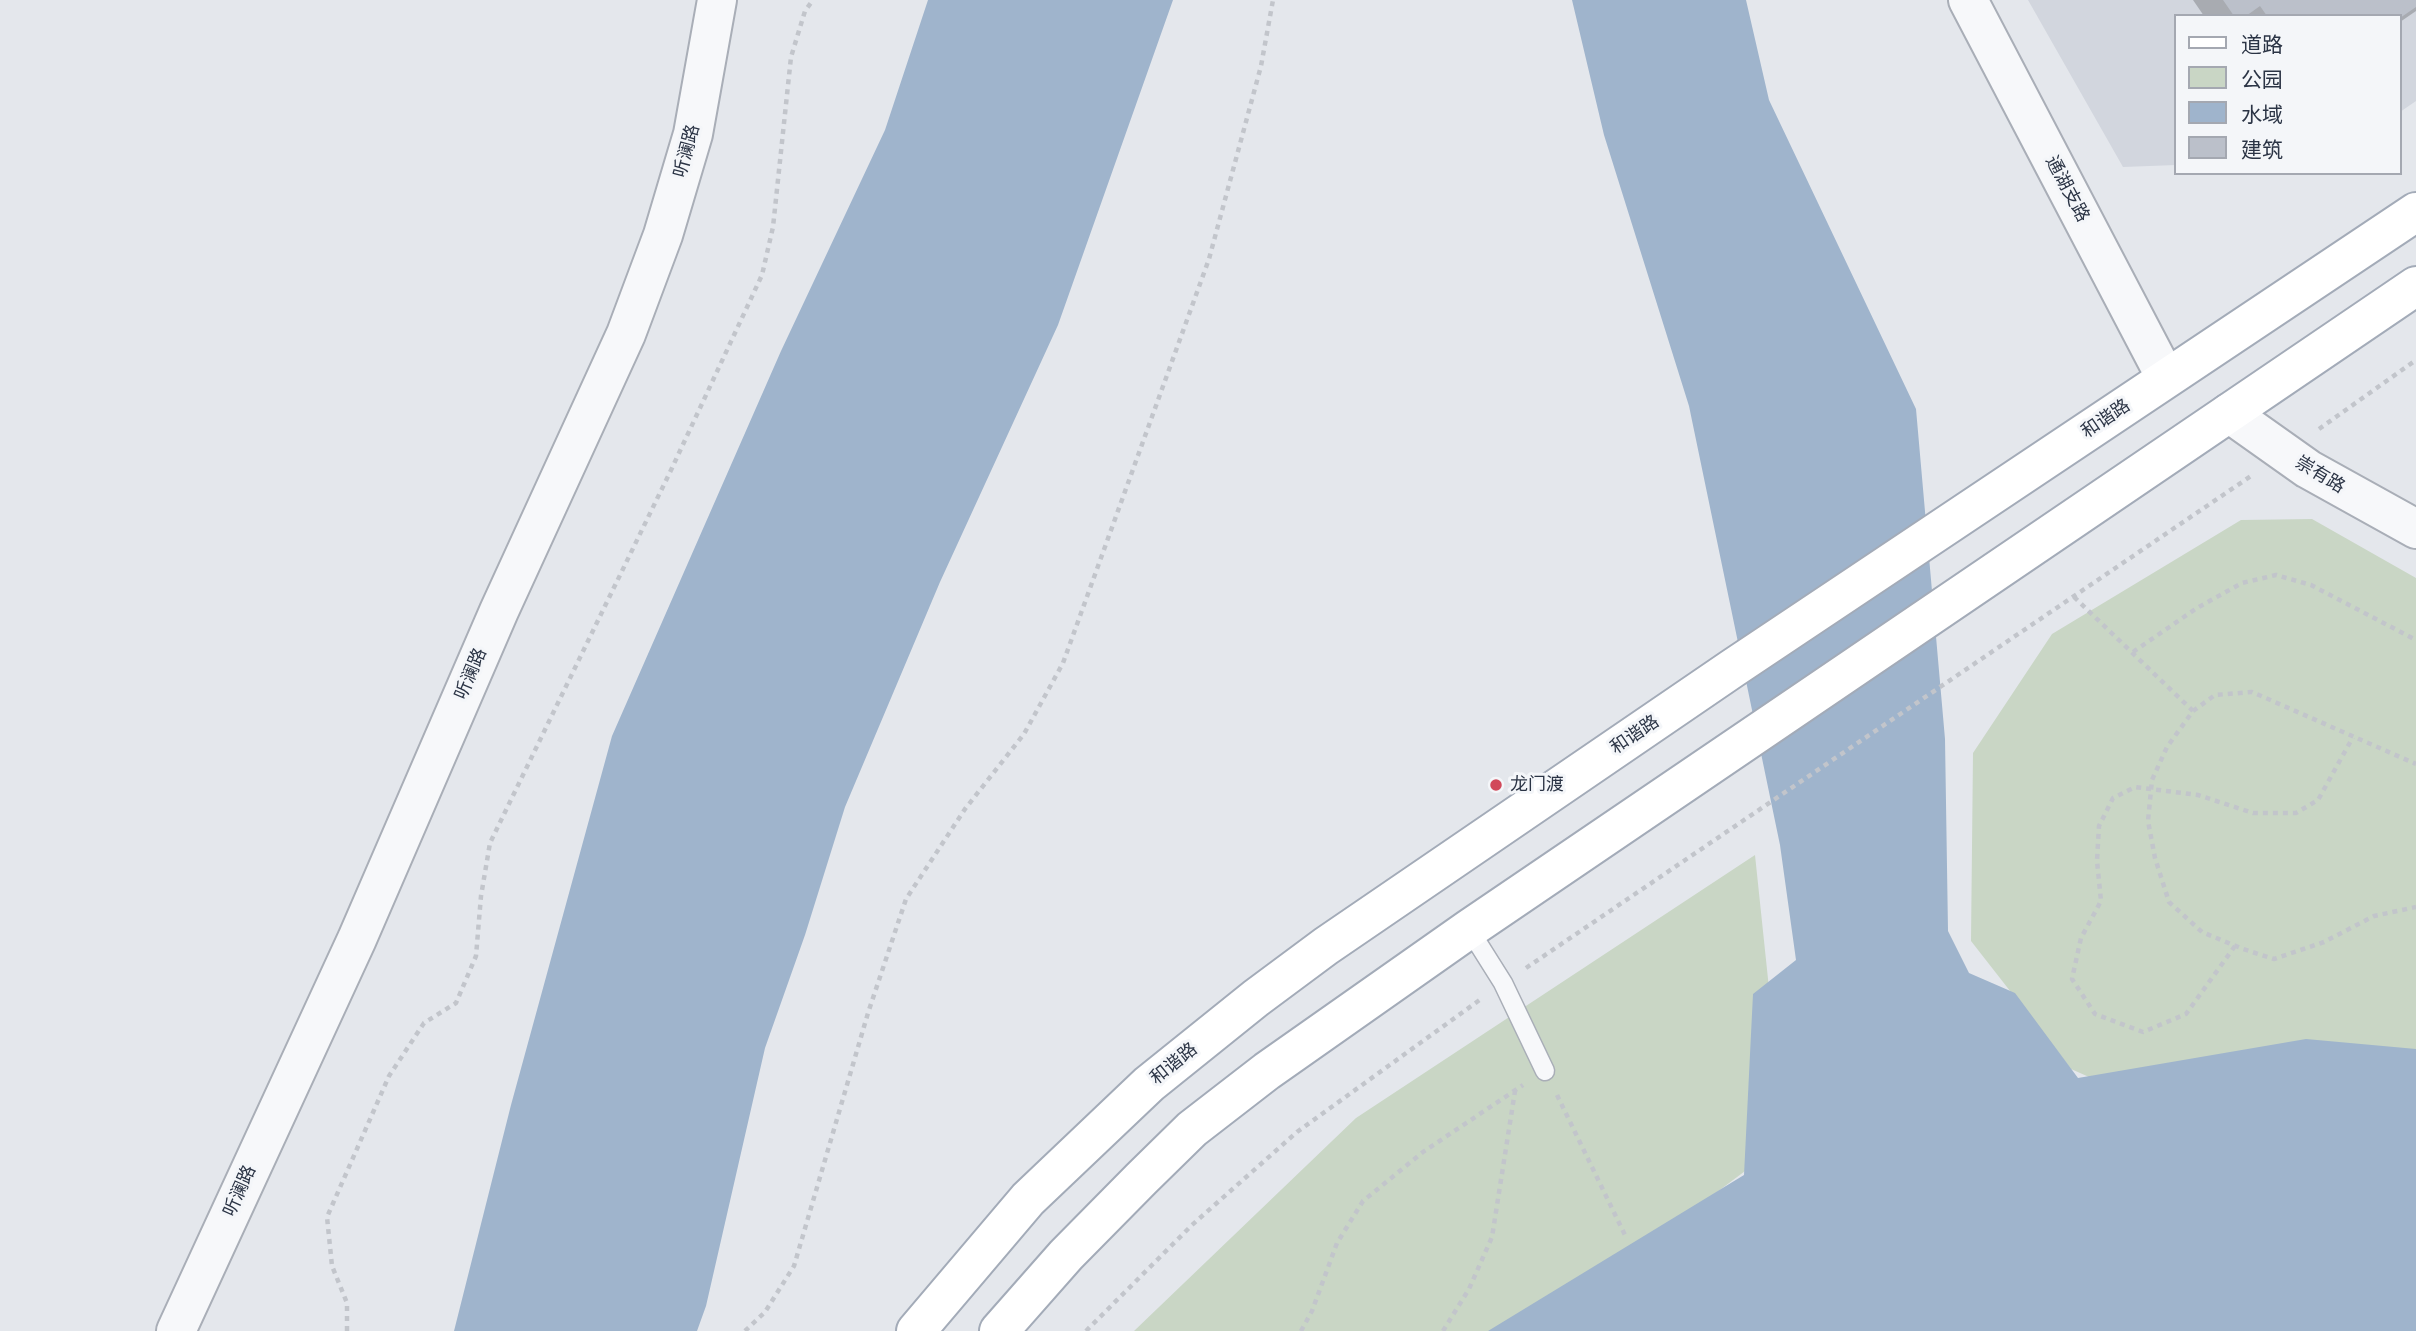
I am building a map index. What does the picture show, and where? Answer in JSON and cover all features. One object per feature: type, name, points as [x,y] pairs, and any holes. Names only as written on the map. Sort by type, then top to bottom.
[{"type":"main road","name":"和谐路","points":[[916,1331],[1028,1199],[1149,1084],[1256,998],[1326,946],[1733,668],[2416,212]]},
{"type":"main road","points":[[999,1331],[1066,1255],[1192,1129],[1267,1070],[1737,746],[2416,286]]},
{"type":"street","name":"听澜路","points":[[176,1331],[357,939],[499,611],[626,334],[663,235],[693,134],[717,0]]},
{"type":"street","name":"通湖支路","points":[[1968,0],[2155,386]]},
{"type":"street","name":"崇有路","points":[[2230,413],[2284,453],[2416,530]]},
{"type":"lane","points":[[1469,929],[1503,983],[1545,1070]]},
{"type":"path","points":[[347,1331],[347,1303],[332,1266],[327,1217],[389,1076],[424,1023],[456,1003],[476,957],[481,896],[490,843],[666,481],[762,275],[773,226],[791,57],[806,11],[813,0]]},
{"type":"path","points":[[745,1331],[765,1312],[794,1266],[868,1013],[906,899],[965,809],[1024,734],[1063,663],[1209,259],[1261,66],[1273,0]]},
{"type":"path","points":[[1086,1331],[1192,1225],[1297,1132],[1503,983],[2074,597],[2416,360]]},
{"type":"path","points":[[2133,652],[2197,608],[2242,583],[2276,575],[2311,585],[2416,640]]},
{"type":"path","points":[[2074,597],[2193,711]]},
{"type":"path","points":[[2416,764],[2252,692],[2215,695],[2193,711],[2167,747],[2152,780],[2148,821],[2155,858],[2169,902],[2202,932],[2235,946],[2274,958],[2324,942],[2374,916],[2416,907]]},
{"type":"path","points":[[2235,946],[2186,1014],[2143,1032],[2095,1014],[2071,979],[2081,938],[2101,901],[2097,861],[2099,826],[2113,798],[2135,787],[2198,795],[2253,813],[2296,813],[2318,800],[2353,737]]},
{"type":"path","points":[[1301,1331],[1312,1311],[1337,1243],[1363,1201],[1423,1152],[1545,1070],[1625,1235]]},
{"type":"path","points":[[1443,1331],[1469,1289],[1492,1237],[1515,1091]]},
{"type":"shaded area","points":[[2028,0],[2416,0],[2416,101],[2402,111],[2402,14],[2174,14],[2174,165],[2123,167]]},
{"type":"green space","points":[[2312,519],[2416,578],[2416,1090],[2132,1096],[2071,1069],[1971,941],[1973,753],[2052,634],[2241,520]]},
{"type":"green space","points":[[1755,855],[1785,1141],[1552,1316],[1548,1331],[1134,1331],[1356,1118]]},
{"type":"water","points":[[928,0],[1173,0],[1058,325],[940,582],[845,807],[805,935],[765,1048],[706,1306],[697,1331],[454,1331],[511,1105],[612,736],[781,351],[885,130]]},
{"type":"water","points":[[1572,0],[1746,0],[1769,100],[1916,409],[1945,739],[1948,931],[1969,973],[2015,993],[2078,1078],[2306,1039],[2416,1049],[2416,1331],[1488,1331],[1744,1175],[1753,994],[1796,960],[1780,845],[1689,406],[1604,135]]},
{"type":"building","points":[[2223,0],[2416,0],[2416,7],[2402,17],[2402,14],[2266,14],[2260,6],[2249,14],[2233,14]]},
{"type":"place","name":"龙门渡","points":[[1496,785]]}]
